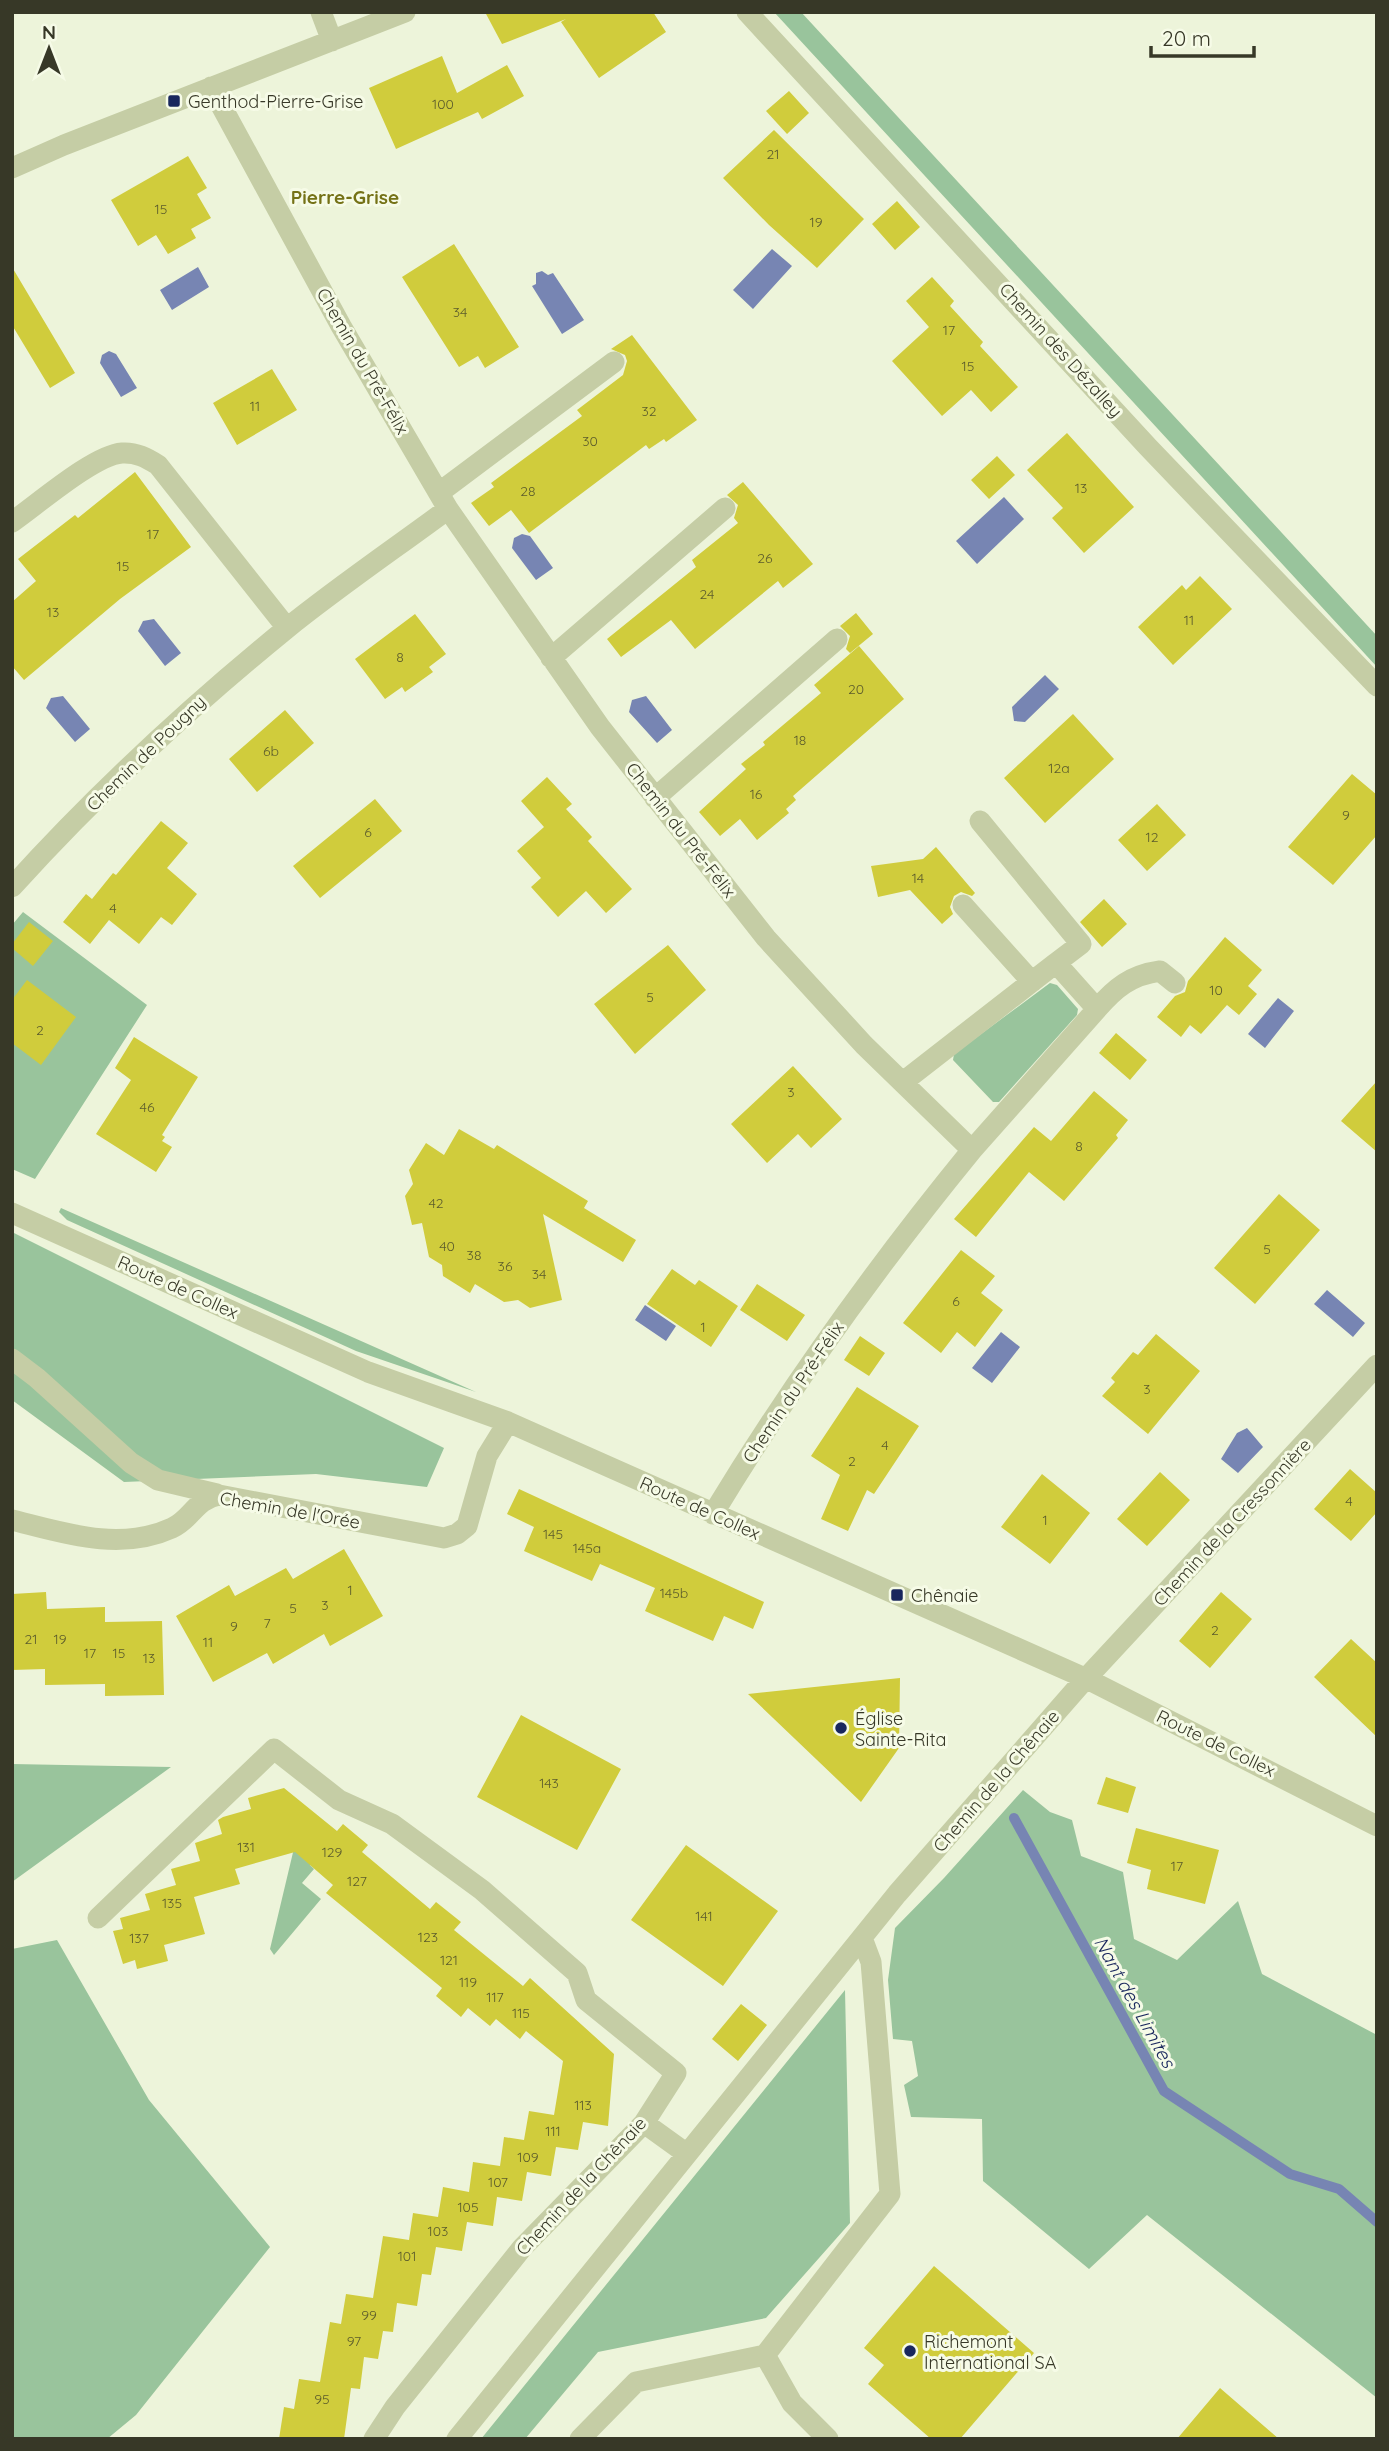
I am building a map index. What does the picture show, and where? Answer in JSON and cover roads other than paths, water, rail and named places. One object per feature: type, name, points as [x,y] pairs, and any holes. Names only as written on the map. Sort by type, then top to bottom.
[{"type":"street","points":[[321,12],[332,41]]},
{"type":"street","points":[[12,169],[211,87],[405,12]]},
{"type":"street","name":"Chemin des Dézalley","points":[[747,12],[1148,447],[1377,686]]},
{"type":"street","name":"Chemin du Pré-Félix","points":[[211,87],[341,326],[444,500],[600,727],[766,938],[972,1150],[859,1296],[757,1443],[713,1514]]},
{"type":"street","name":"Chemin de Pougny","points":[[12,887],[143,753],[288,628],[614,362]]},
{"type":"street","points":[[12,522],[101,459],[125,453],[146,457],[158,465],[288,628]]},
{"type":"street","points":[[551,658],[725,508]]},
{"type":"street","points":[[655,798],[837,639]]},
{"type":"street","points":[[903,1082],[1081,944],[980,821]]},
{"type":"street","points":[[963,905],[1032,982]]},
{"type":"street","points":[[1055,963],[1097,1009]]},
{"type":"street","points":[[972,1150],[1115,987],[1142,974],[1160,971],[1175,983]]},
{"type":"street","name":"Route de Collex","points":[[12,1213],[368,1373],[508,1422],[1087,1679],[1377,1826]]},
{"type":"street","points":[[12,1359],[37,1378],[131,1463],[158,1480],[219,1495]]},
{"type":"street","name":"Chemin de la Cressonnière","points":[[1087,1679],[1377,1365]]},
{"type":"street","name":"Chemin de l'Orée","points":[[12,1520],[91,1540],[128,1539],[171,1528],[185,1519],[204,1498],[219,1495],[444,1538],[457,1534],[467,1526],[487,1456],[508,1422]]},
{"type":"street","name":"Chemin de la Chênaie","points":[[457,2439],[771,2047],[987,1789],[1087,1679]]},
{"type":"street","name":"Chemin de la Chênaie","points":[[98,1918],[274,1749],[339,1800],[392,1824],[482,1890],[577,1973],[586,2000],[677,2073],[644,2123],[522,2248],[395,2407],[373,2439]]},
{"type":"street","points":[[580,2439],[636,2382],[765,2355],[890,2194],[871,1962],[862,1938]]},
{"type":"street","points":[[644,2123],[687,2154]]},
{"type":"street","points":[[765,2355],[792,2403],[828,2439]]},
{"type":"water","points":[[772,249],[792,266],[753,309],[733,290]]},
{"type":"water","points":[[198,267],[209,287],[172,310],[160,290]]},
{"type":"water","points":[[542,271],[548,275],[553,273],[584,320],[562,334],[532,286],[536,284],[536,273]]},
{"type":"water","points":[[109,351],[116,354],[137,388],[121,397],[100,363],[102,355]]},
{"type":"water","points":[[1004,497],[1024,519],[977,564],[956,541]]},
{"type":"water","points":[[522,534],[530,536],[553,568],[536,580],[512,548],[514,538]]},
{"type":"water","points":[[154,619],[181,653],[165,666],[138,631],[143,621]]},
{"type":"water","points":[[1045,675],[1059,689],[1025,722],[1014,721],[1012,707]]},
{"type":"water","points":[[63,696],[90,729],[75,742],[46,708],[51,698]]},
{"type":"water","points":[[646,696],[672,730],[657,743],[629,712],[632,700]]},
{"type":"water","points":[[1278,998],[1294,1011],[1265,1048],[1248,1034]]},
{"type":"water","points":[[1327,1290],[1365,1323],[1353,1337],[1314,1304]]},
{"type":"water","points":[[645,1305],[676,1326],[666,1341],[635,1320]]},
{"type":"water","points":[[1001,1332],[1020,1347],[992,1383],[972,1368]]},
{"type":"water","points":[[1247,1428],[1263,1447],[1238,1473],[1221,1459],[1237,1433]]},
{"type":"waterway","name":"Nant des Limites","points":[[1014,1818],[1164,2091],[1290,2174],[1339,2189],[1377,2222]]},
{"type":"place","name":"Genthod-Pierre-Grise","points":[[174,101]]},
{"type":"place","name":"Chênaie","points":[[897,1595]]},
{"type":"place","name":"Église Sainte-Rita","points":[[841,1728]]},
{"type":"place","name":"Richemont International SA","points":[[910,2351]]},
{"type":"district","name":"Pierre-Grise","points":[[345,197]]}]
